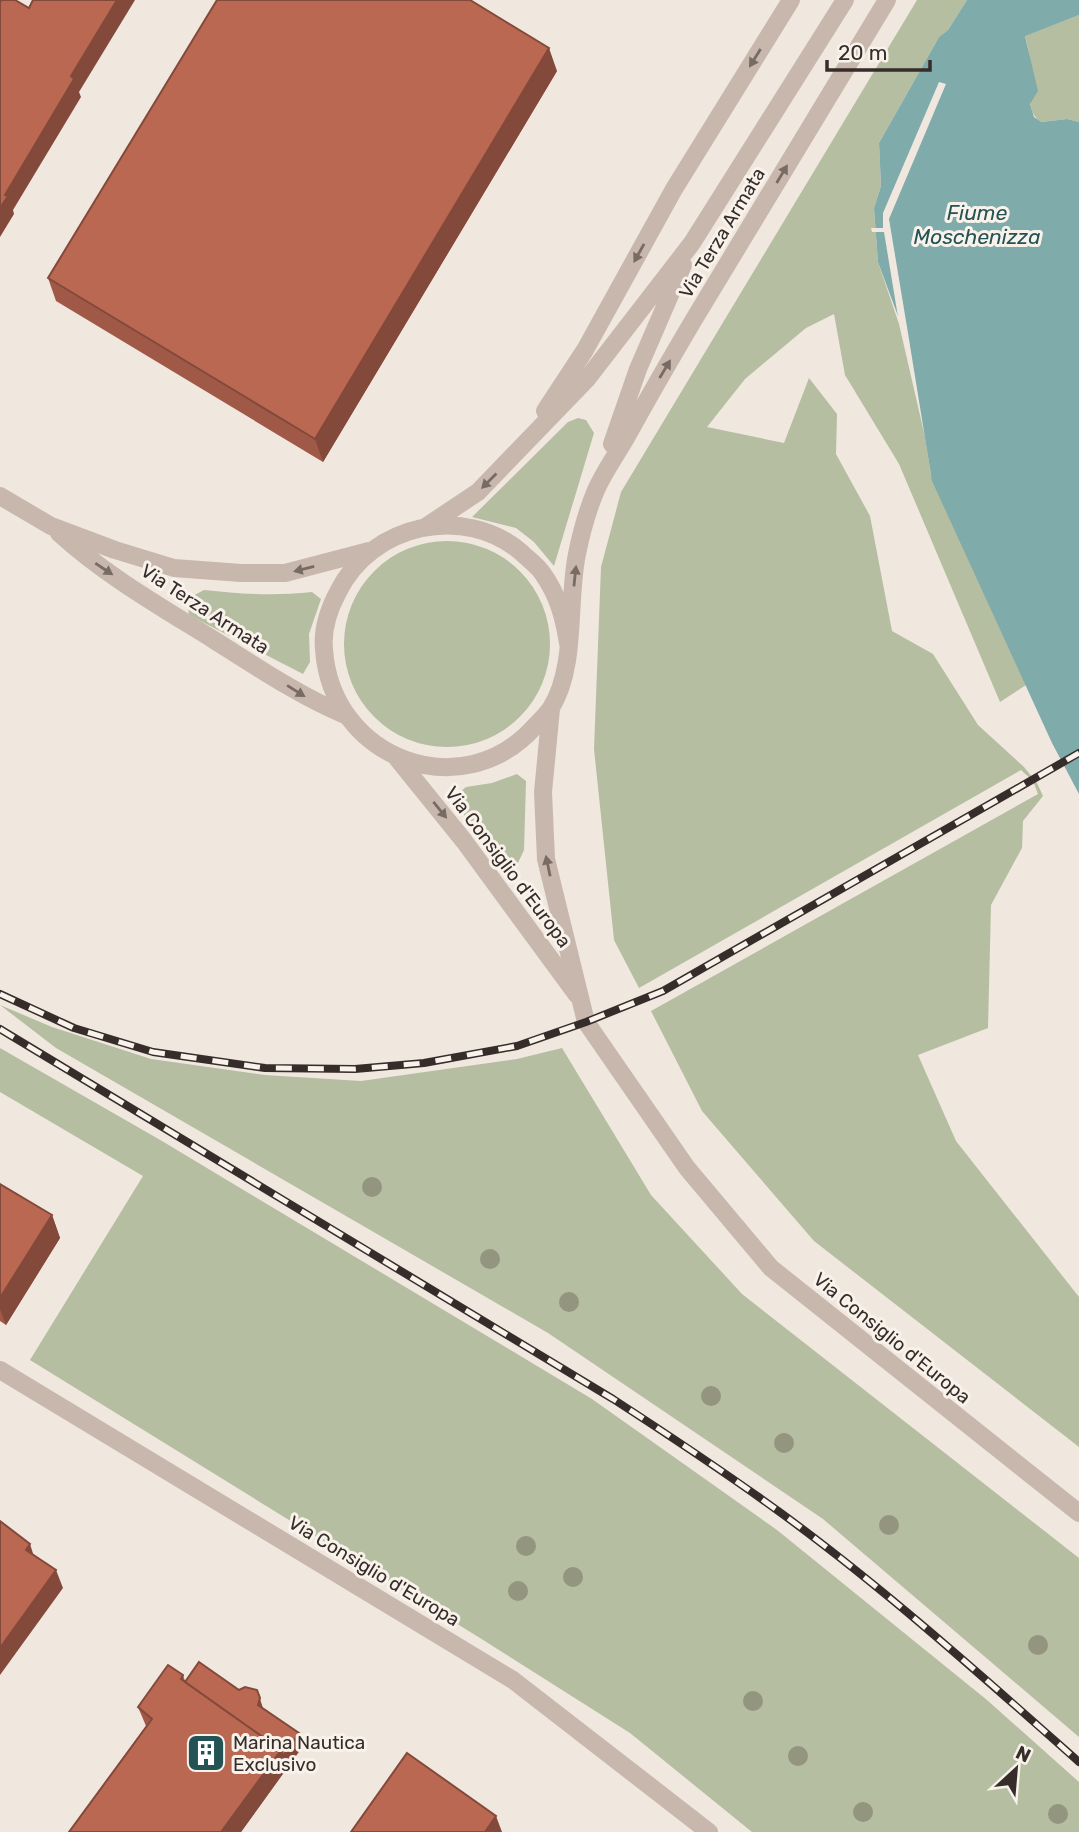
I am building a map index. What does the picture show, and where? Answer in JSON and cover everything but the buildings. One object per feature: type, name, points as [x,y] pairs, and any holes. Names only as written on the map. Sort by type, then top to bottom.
[{"type":"street","name":"Via Terza Armata","points":[[521,449],[585,350],[674,189],[791,0]]},
{"type":"street","name":"Via Terza Armata","points":[[427,526],[478,492],[587,379],[692,243],[845,0]]},
{"type":"street","name":"Via Terza Armata","points":[[597,490],[664,370],[887,0]]},
{"type":"street","name":"Via Terza Armata","points":[[568,643],[562,610],[542,571],[510,543],[470,526],[427,526],[396,534],[369,551],[345,577],[329,610],[323,646],[329,682],[345,715],[368,740],[397,758],[440,768],[483,763],[522,742],[551,709],[564,677],[568,643],[577,554],[638,369],[692,243]]},
{"type":"street","name":"Via Terza Armata","points":[[0,496],[51,526],[174,568],[285,573],[369,551]]},
{"type":"street","name":"Via Terza Armata","points":[[51,526],[84,555],[179,618],[311,700],[345,715]]},
{"type":"street","name":"Via Consiglio d'Europa","points":[[551,709],[543,792],[546,859],[586,1022],[687,1168],[771,1268],[1079,1513]]},
{"type":"street","name":"Via Consiglio d'Europa","points":[[397,758],[464,841],[583,1003]]},
{"type":"street","name":"Via Consiglio d'Europa","points":[[0,1370],[513,1680],[709,1832]]},
{"type":"green space","points":[[917,0],[967,0],[948,30],[939,37],[879,143],[881,186],[874,208],[878,262],[899,324],[931,475],[1026,685],[1000,702],[899,464],[845,375],[834,314],[806,328],[745,379],[707,427],[784,443],[809,378],[837,414],[836,454],[870,516],[892,631],[933,654],[978,725],[1024,767],[1037,783],[1043,796],[1023,821],[1022,848],[991,905],[988,1028],[918,1055],[956,1141],[1079,1297],[1079,1447],[814,1241],[702,1111],[651,1011],[1038,794],[1033,781],[1021,770],[639,988],[614,940],[594,749],[601,567],[621,492]]},
{"type":"green space","points":[[1079,15],[1079,122],[1067,119],[1040,122],[1030,103],[1030,60],[1025,35]]},
{"type":"green space","points":[[578,418],[586,420],[594,433],[554,566],[534,542],[516,528],[472,517],[568,422]]},
{"type":"green space","points":[[447,541],[486,549],[504,558],[520,571],[533,587],[542,605],[550,644],[542,683],[533,701],[520,717],[504,730],[486,739],[447,747],[408,739],[390,730],[374,717],[361,701],[352,683],[344,644],[352,605],[361,587],[374,571],[390,558],[408,549]]},
{"type":"green space","points":[[204,590],[258,594],[312,592],[321,599],[309,634],[310,662],[303,674],[189,615],[187,599]]},
{"type":"green space","points":[[517,774],[526,781],[524,850],[516,867],[496,854],[480,837],[454,797],[466,787],[492,783]]},
{"type":"green space","points":[[0,1005],[52,1027],[151,1059],[265,1075],[361,1081],[517,1059],[562,1048],[651,1195],[742,1294],[1079,1558],[1079,1737],[823,1519],[548,1333],[56,1048]]},
{"type":"green space","points":[[0,1048],[162,1141],[592,1399],[777,1530],[987,1700],[1079,1782],[1079,1832],[752,1832],[630,1733],[30,1360],[143,1176],[0,1092]]},
{"type":"water","name":"Fiume Moschenizza","points":[[967,0],[1079,0],[1079,15],[1025,36],[1038,91],[1030,104],[1034,117],[1041,122],[1067,119],[1079,122],[1079,794],[1052,743],[932,481],[907,327],[898,316],[878,262],[874,208],[881,186],[879,143],[939,37],[948,30]]},
{"type":"pier","points":[[939,82],[946,84],[889,219],[907,327],[903,328],[899,323],[884,232],[872,232],[871,228],[883,228],[883,213]]},
{"type":"railway","points":[[0,994],[74,1028],[153,1052],[265,1068],[355,1069],[424,1063],[517,1046],[663,991],[1079,753]]},
{"type":"railway","points":[[0,1029],[613,1399],[719,1469],[858,1572],[1079,1762]]},
{"type":"place","name":"Marina Nautica Exclusivo","points":[[206,1753]]}]
